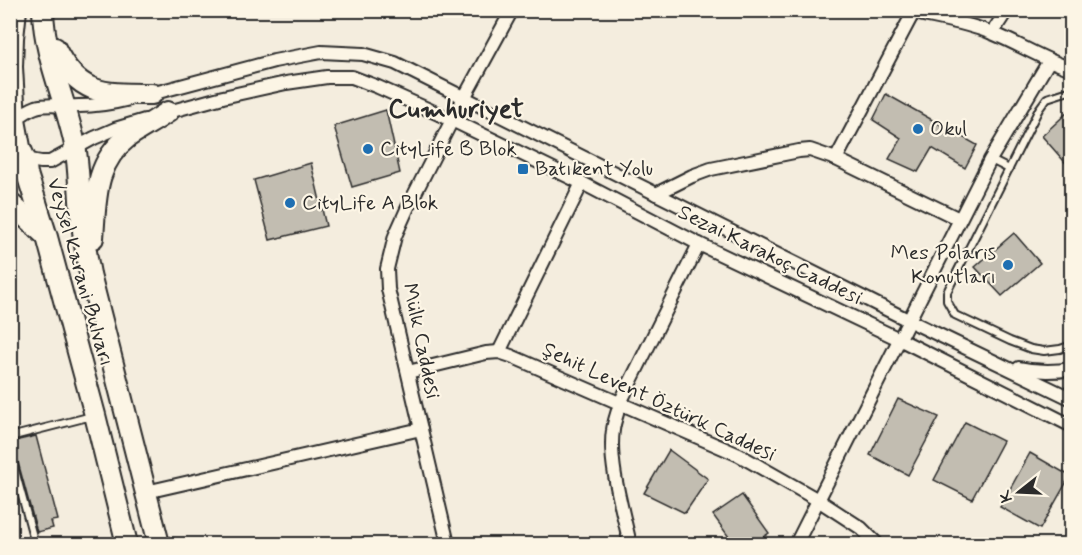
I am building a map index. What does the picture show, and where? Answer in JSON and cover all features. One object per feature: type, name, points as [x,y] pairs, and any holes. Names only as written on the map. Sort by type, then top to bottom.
[{"type":"main road","name":"Veysel Karani Bulvarı","points":[[16,10],[12,67],[13,122],[20,147],[18,162],[27,174],[47,237],[95,415],[122,543]]},
{"type":"main road","name":"Veysel Karani Bulvarı","points":[[43,17],[47,50],[75,147],[81,214],[90,274],[159,544]]},
{"type":"main road","points":[[43,17],[58,54],[71,75],[87,87],[105,93],[152,94]]},
{"type":"main road","points":[[90,274],[96,196],[107,160],[129,136],[168,112]]},
{"type":"main road","points":[[10,203],[47,237]]},
{"type":"street","name":"Mülk Caddesi","points":[[448,544],[388,289],[387,270],[395,236],[452,120],[512,10]]},
{"type":"street","points":[[992,33],[1007,10]]},
{"type":"street","points":[[836,159],[908,12],[965,24],[992,33],[1049,61],[1071,69]]},
{"type":"street","points":[[13,122],[24,113],[47,105],[115,103],[274,61],[321,52],[363,54],[395,63],[908,320],[1071,399]]},
{"type":"street","points":[[795,544],[990,160],[1049,61]]},
{"type":"street","name":"Sezai Karakoç Caddesi","points":[[18,162],[50,162],[75,147],[115,129],[223,97],[286,83],[327,77],[352,77],[452,120],[582,183],[699,244],[899,339],[1071,426]]},
{"type":"street","points":[[656,194],[711,169],[810,150],[836,159],[959,219]]},
{"type":"street","points":[[408,372],[498,352],[582,183]]},
{"type":"street","points":[[630,544],[614,468],[613,430],[620,403],[699,244]]},
{"type":"street","name":"Şehit Levent Öztürk Caddesi","points":[[498,352],[739,455],[818,500],[861,528],[877,544]]},
{"type":"street","points":[[998,363],[1033,371],[1057,372],[1071,369]]},
{"type":"street","points":[[146,492],[421,429]]},
{"type":"lane","points":[[1071,90],[1044,101],[947,292],[947,301],[955,315],[1010,341],[1044,351],[1071,345]]},
{"type":"lane","points":[[990,160],[1009,169]]},
{"type":"lane","points":[[10,437],[95,415]]},
{"type":"lane","points":[[10,452],[35,544]]},
{"type":"building","name":"Okul","points":[[886,94],[977,145],[965,168],[932,148],[918,172],[889,159],[901,138],[873,120]]},
{"type":"building","points":[[1071,109],[1071,169],[1042,136]]},
{"type":"building","name":"CityLife B Blok","points":[[386,110],[400,173],[352,187],[334,126]]},
{"type":"building","name":"CityLife A Blok","points":[[311,163],[326,226],[270,240],[254,180]]},
{"type":"building","name":"Mes Polaris Konutları","points":[[1014,233],[1040,263],[1002,296],[975,267]]},
{"type":"building","points":[[898,399],[939,417],[908,475],[870,455]]},
{"type":"building","points":[[965,422],[1003,441],[972,499],[934,480]]},
{"type":"building","points":[[36,436],[58,520],[51,521],[53,528],[37,532],[15,451],[10,444],[10,442]]},
{"type":"building","points":[[669,450],[708,479],[685,513],[644,493]]},
{"type":"building","points":[[1030,453],[1070,476],[1040,529],[1000,507]]},
{"type":"building","points":[[10,474],[18,503],[10,505]]},
{"type":"building","points":[[742,495],[769,533],[753,544],[734,544],[713,515]]},
{"type":"place","name":"Okul","points":[[918,129]]},
{"type":"place","name":"CityLife B Blok","points":[[368,149]]},
{"type":"place","name":"Batıkent Yolu","points":[[523,169]]},
{"type":"place","name":"CityLife A Blok","points":[[290,203]]},
{"type":"place","name":"Mes Polaris Konutları","points":[[1008,265]]},
{"type":"district","name":"Cumhuriyet","points":[[456,109]]}]
